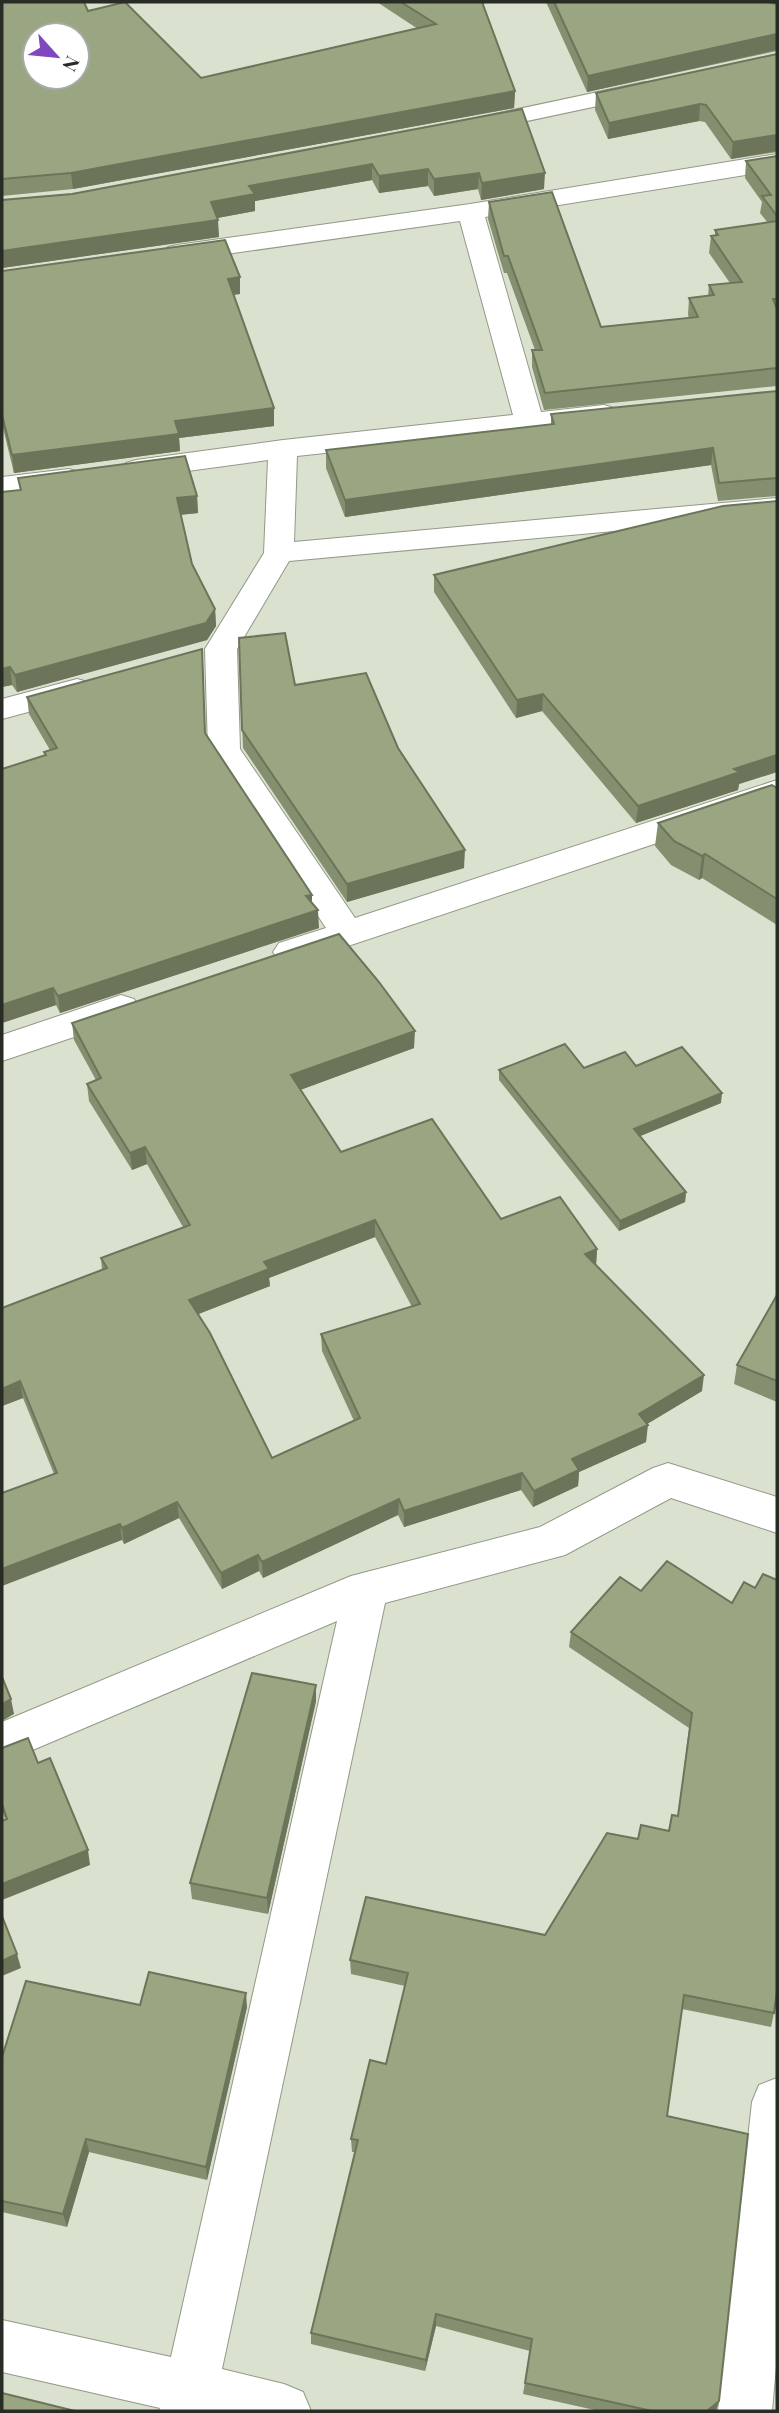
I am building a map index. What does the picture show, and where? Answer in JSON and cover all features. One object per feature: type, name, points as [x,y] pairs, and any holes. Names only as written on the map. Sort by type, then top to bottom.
[{"type":"street","points":[[448,130],[673,83]]},
{"type":"street","points":[[153,257],[470,212],[777,162]]},
{"type":"street","points":[[470,212],[530,421]]},
{"type":"street","points":[[2,486],[283,449],[626,412]]},
{"type":"street","points":[[283,449],[279,553],[208,653],[224,749],[347,933]]},
{"type":"street","points":[[279,553],[777,507]]},
{"type":"street","points":[[2,709],[105,681]]},
{"type":"street","points":[[267,960],[777,791]]},
{"type":"street","points":[[2,1048],[148,999]]},
{"type":"street","points":[[2,1743],[366,1589],[550,1542],[668,1480],[777,1515]]},
{"type":"street","points":[[189,2400],[366,1589]]},
{"type":"street","points":[[745,2411],[777,2102]]},
{"type":"street","points":[[2,2346],[189,2400],[284,2411]]},
{"type":"building","points":[[2,2],[84,2],[88,11],[125,2],[201,78],[436,24],[401,2],[482,2],[515,91],[71,173],[2,179]]},
{"type":"building","points":[[554,2],[767,2],[777,4],[777,34],[588,76]]},
{"type":"building","points":[[777,54],[777,135],[733,142],[706,105],[700,104],[609,123],[596,93]]},
{"type":"building","points":[[522,109],[545,173],[482,183],[479,173],[434,179],[428,169],[379,176],[372,164],[249,186],[255,194],[211,202],[218,220],[2,251],[2,200],[72,194]]},
{"type":"building","points":[[777,156],[777,216],[762,196],[771,195],[746,161]]},
{"type":"building","points":[[552,192],[601,327],[698,317],[689,298],[714,295],[709,285],[742,282],[711,236],[718,235],[715,230],[777,221],[777,299],[773,299],[777,309],[777,368],[545,393],[532,350],[542,350],[508,256],[504,256],[489,202]]},
{"type":"building","points":[[225,240],[240,277],[228,279],[274,408],[175,421],[179,434],[12,455],[2,415],[2,271]]},
{"type":"building","points":[[777,391],[777,478],[719,483],[713,448],[345,500],[326,450],[554,424],[551,414]]},
{"type":"building","points":[[185,456],[197,496],[177,498],[192,564],[215,609],[206,623],[15,675],[10,667],[2,669],[2,492],[21,490],[18,478]]},
{"type":"building","points":[[777,501],[777,755],[734,769],[740,772],[638,806],[543,694],[517,700],[434,575],[723,506]]},
{"type":"building","points":[[285,633],[295,685],[366,673],[398,748],[465,850],[347,884],[242,730],[239,638]]},
{"type":"building","points":[[202,649],[205,733],[312,895],[306,896],[318,910],[58,996],[53,988],[2,1005],[2,769],[46,755],[44,752],[57,748],[27,697]]},
{"type":"building","points":[[772,785],[777,788],[777,899],[705,854],[702,856],[674,841],[658,823]]},
{"type":"building","points":[[339,934],[415,1031],[291,1075],[341,1152],[432,1119],[501,1219],[560,1197],[597,1249],[585,1254],[704,1375],[639,1414],[648,1425],[572,1459],[579,1470],[534,1491],[522,1473],[404,1511],[399,1499],[262,1562],[258,1555],[221,1573],[177,1502],[122,1528],[120,1524],[2,1569],[2,1493],[57,1473],[20,1381],[2,1389],[2,1308],[107,1268],[101,1258],[190,1225],[145,1147],[130,1153],[87,1084],[101,1078],[72,1023]],"holes":[[[375,1220],[420,1304],[321,1334],[360,1418],[272,1458],[210,1333],[189,1300],[269,1269],[264,1262]]]},
{"type":"building","points":[[565,1044],[584,1068],[625,1052],[636,1066],[682,1047],[722,1093],[634,1129],[686,1192],[620,1221],[499,1070]]},
{"type":"building","points":[[777,1295],[777,1381],[737,1365]]},
{"type":"building","points":[[667,1561],[732,1603],[744,1582],[755,1588],[763,1574],[777,1580],[777,1991],[774,2013],[684,1995],[667,2116],[748,2134],[719,2401],[707,2411],[652,2411],[525,2383],[532,2339],[436,2314],[426,2360],[311,2333],[358,2140],[351,2139],[370,2060],[386,2064],[408,1973],[350,1960],[366,1897],[545,1935],[607,1833],[638,1839],[641,1825],[669,1831],[672,1815],[678,1816],[692,1713],[571,1632],[620,1577],[641,1591]]},
{"type":"building","points":[[252,1673],[316,1685],[267,1898],[190,1883]]},
{"type":"building","points":[[2,1677],[11,1699],[2,1704]]},
{"type":"building","points":[[28,1738],[38,1763],[50,1758],[88,1850],[2,1884],[2,1821],[7,1819],[2,1804],[2,1748]]},
{"type":"building","points":[[2,1916],[17,1954],[2,1961]]},
{"type":"building","points":[[149,1972],[246,1993],[206,2167],[86,2139],[63,2214],[2,2201],[2,2057],[26,1981],[140,2005]]},
{"type":"building","points":[[2,2393],[75,2411],[2,2411]]}]
